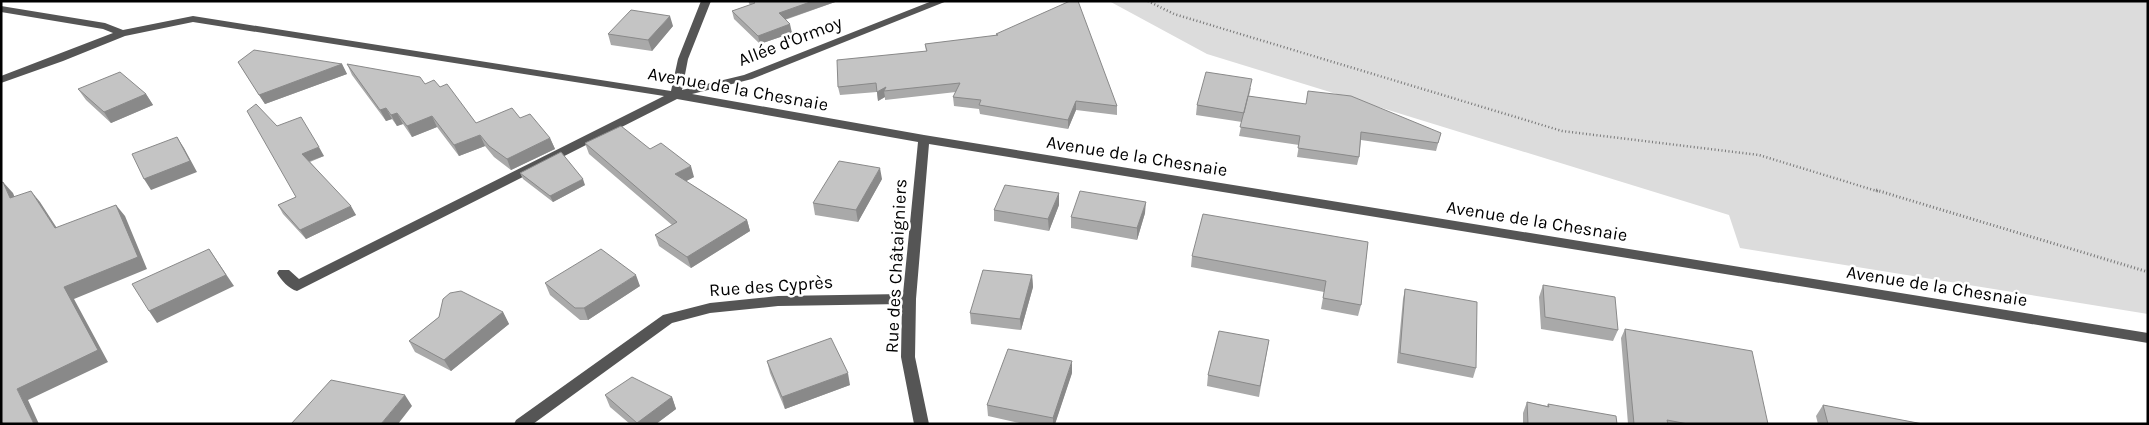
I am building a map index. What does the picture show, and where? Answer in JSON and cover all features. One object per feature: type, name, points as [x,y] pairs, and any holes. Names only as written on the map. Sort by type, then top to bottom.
[{"type":"street","points":[[284,273],[297,286],[676,95],[683,59],[706,1]]},
{"type":"street","name":"Allée d'Ormoy","points":[[676,95],[748,78],[942,1]]},
{"type":"street","points":[[1,9],[105,26],[122,33]]},
{"type":"street","name":"Avenue de la Chesnaie","points":[[1,80],[122,33],[193,18],[676,95],[924,139],[2148,338]]},
{"type":"street","name":"Rue des Châtaigniers","points":[[922,424],[908,357],[909,299],[924,139]]},
{"type":"street","name":"Rue des Cyprès","points":[[521,424],[668,319],[710,308],[778,301],[909,299]]},
{"type":"path","points":[[1148,1],[1174,14],[1562,131],[1759,155],[2148,272]]},
{"type":"shaded area","points":[[1109,1],[2148,1],[2148,314],[1740,248],[1729,215],[1207,54]]},
{"type":"building","points":[[753,1],[813,1],[779,13],[790,24],[758,36],[732,11],[755,3]]},
{"type":"building","points":[[1070,1],[1078,1],[1117,106],[1076,101],[1068,120],[979,105],[981,100],[953,97],[960,83],[884,91],[886,87],[877,92],[876,83],[838,87],[837,60],[927,51],[925,44],[998,35],[996,34]]},
{"type":"building","points":[[631,10],[670,16],[648,40],[608,34]]},
{"type":"building","points":[[254,50],[342,64],[259,95],[238,62]]},
{"type":"building","points":[[347,64],[420,77],[425,84],[434,80],[440,87],[447,84],[476,123],[512,108],[520,118],[530,114],[550,138],[507,159],[489,146],[480,135],[454,145],[432,116],[407,126],[397,113],[391,115],[386,108],[380,110]]},
{"type":"building","points":[[120,72],[146,94],[104,112],[78,89]]},
{"type":"building","points":[[1206,72],[1252,79],[1244,113],[1197,105]]},
{"type":"building","points":[[1308,91],[1351,96],[1441,133],[1438,143],[1361,132],[1359,157],[1298,148],[1300,136],[1240,127],[1248,96],[1306,104]]},
{"type":"building","points":[[256,104],[277,126],[301,117],[319,147],[302,154],[351,206],[300,230],[278,205],[296,197],[247,111]]},
{"type":"building","points":[[621,126],[650,149],[661,143],[691,166],[675,174],[747,220],[687,257],[655,235],[677,222],[585,143]]},
{"type":"building","points":[[177,137],[190,161],[144,179],[132,154]]},
{"type":"building","points":[[561,152],[583,179],[550,196],[520,173]]},
{"type":"building","points":[[839,161],[880,168],[856,210],[813,203]]},
{"type":"building","points":[[3,182],[10,198],[31,191],[55,228],[116,205],[138,257],[64,287],[98,350],[17,389],[34,424],[3,424],[1,421],[1,183]]},
{"type":"building","points":[[1005,185],[1059,193],[1048,219],[994,210]]},
{"type":"building","points":[[1080,191],[1146,202],[1137,228],[1071,217]]},
{"type":"building","points":[[1203,214],[1368,242],[1361,305],[1323,298],[1326,281],[1192,256]]},
{"type":"building","points":[[209,249],[226,275],[149,311],[132,284]]},
{"type":"building","points":[[601,249],[636,275],[584,308],[575,308],[545,283]]},
{"type":"building","points":[[983,270],[1032,275],[1020,319],[970,313]]},
{"type":"building","points":[[1543,285],[1615,297],[1618,330],[1545,317]]},
{"type":"building","points":[[1405,289],[1477,302],[1476,368],[1400,353]]},
{"type":"building","points":[[461,291],[503,312],[444,360],[409,341],[439,317],[443,299],[450,293]]},
{"type":"building","points":[[1625,329],[1752,351],[1768,424],[1688,424],[1667,420],[1668,424],[1634,424]]},
{"type":"building","points":[[1219,331],[1269,340],[1260,386],[1208,375]]},
{"type":"building","points":[[831,338],[848,373],[782,397],[767,361]]},
{"type":"building","points":[[1008,349],[1072,361],[1053,418],[987,405]]},
{"type":"building","points":[[632,377],[672,397],[637,423],[605,395]]},
{"type":"building","points":[[331,380],[405,395],[381,424],[291,424]]},
{"type":"building","points":[[1527,402],[1549,407],[1548,404],[1616,416],[1617,424],[1528,424]]},
{"type":"building","points":[[1823,405],[1923,424],[1828,424]]}]
